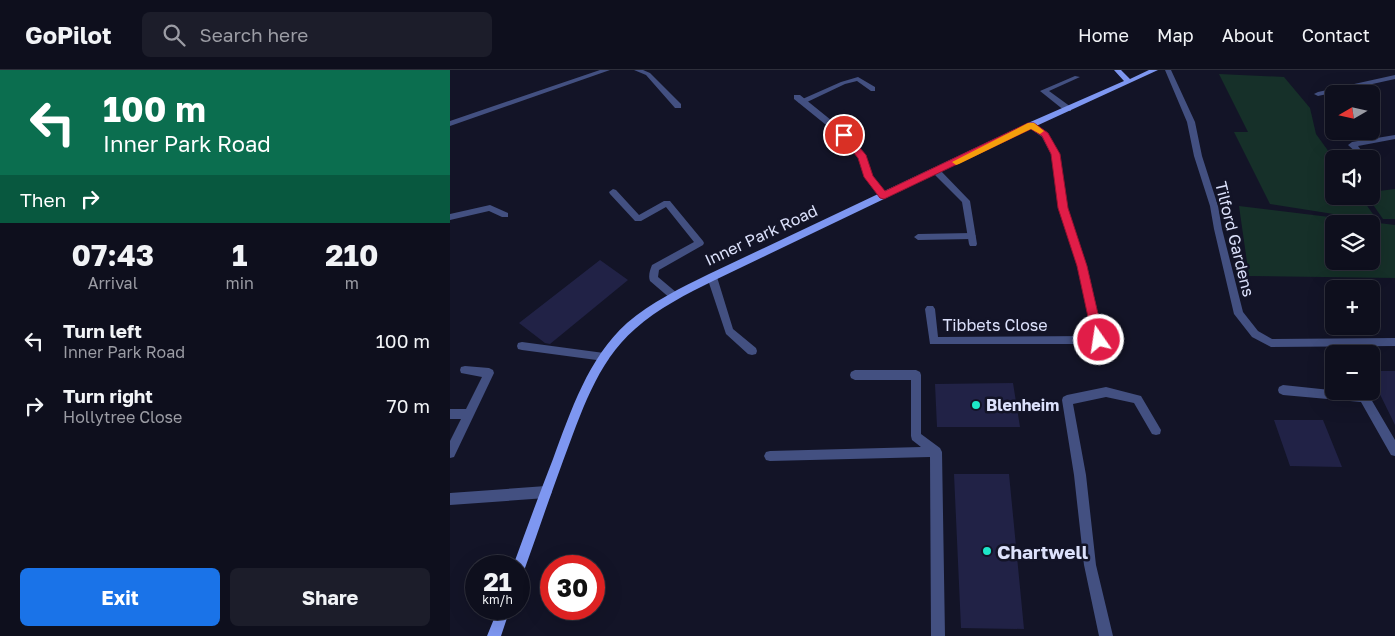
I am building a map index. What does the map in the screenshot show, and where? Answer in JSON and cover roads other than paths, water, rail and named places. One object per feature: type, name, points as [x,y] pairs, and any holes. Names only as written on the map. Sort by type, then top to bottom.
[{"type":"street","points":[[450,124],[607,70]]},
{"type":"street","points":[[637,70],[648,74],[678,106]]},
{"type":"street","points":[[1117,70],[1128,81]]},
{"type":"street","name":"Inner Park Road","points":[[524,555],[585,391],[604,357],[630,327],[674,296],[712,277],[936,172],[1031,125],[1155,70]]},
{"type":"street","name":"Tilford Gardens","points":[[1168,70],[1191,122],[1198,156],[1214,206],[1239,314],[1255,334],[1271,343],[1395,342]]},
{"type":"street","points":[[1068,109],[1044,91],[1077,77]]},
{"type":"street","points":[[1318,94],[1395,77]]},
{"type":"street","points":[[873,90],[858,79],[800,99],[844,135],[863,157],[868,177],[884,196]]},
{"type":"street","name":"Tibbets Close","points":[[930,309],[933,340],[1099,340],[1082,266],[1063,208],[1055,154],[1045,135],[1031,125]]},
{"type":"street","points":[[1357,150],[1352,145],[1395,137]]},
{"type":"street","points":[[918,238],[973,240],[966,201],[936,172]]},
{"type":"street","points":[[613,192],[638,219],[668,203],[700,243],[656,268],[653,278],[674,296]]},
{"type":"street","points":[[450,217],[490,208],[504,215]]},
{"type":"street","points":[[712,277],[729,331],[752,352]]},
{"type":"street","points":[[522,346],[604,357]]},
{"type":"street","points":[[450,453],[489,373],[466,370]]},
{"type":"street","points":[[855,375],[916,375],[916,436],[936,452]]},
{"type":"street","points":[[1283,390],[1364,396],[1395,451]]},
{"type":"street","points":[[1106,636],[1090,565],[1080,475],[1066,400],[1106,392],[1137,399],[1156,430]]},
{"type":"street","points":[[450,414],[469,414]]},
{"type":"street","points":[[770,456],[936,452]]},
{"type":"street","points":[[936,452],[938,636]]},
{"type":"street","points":[[450,499],[546,492]]},
{"type":"street","points":[[494,636],[500,620]]},
{"type":"place","name":"Blenheim","points":[[976,405]]},
{"type":"place","name":"Chartwell","points":[[987,551]]}]
